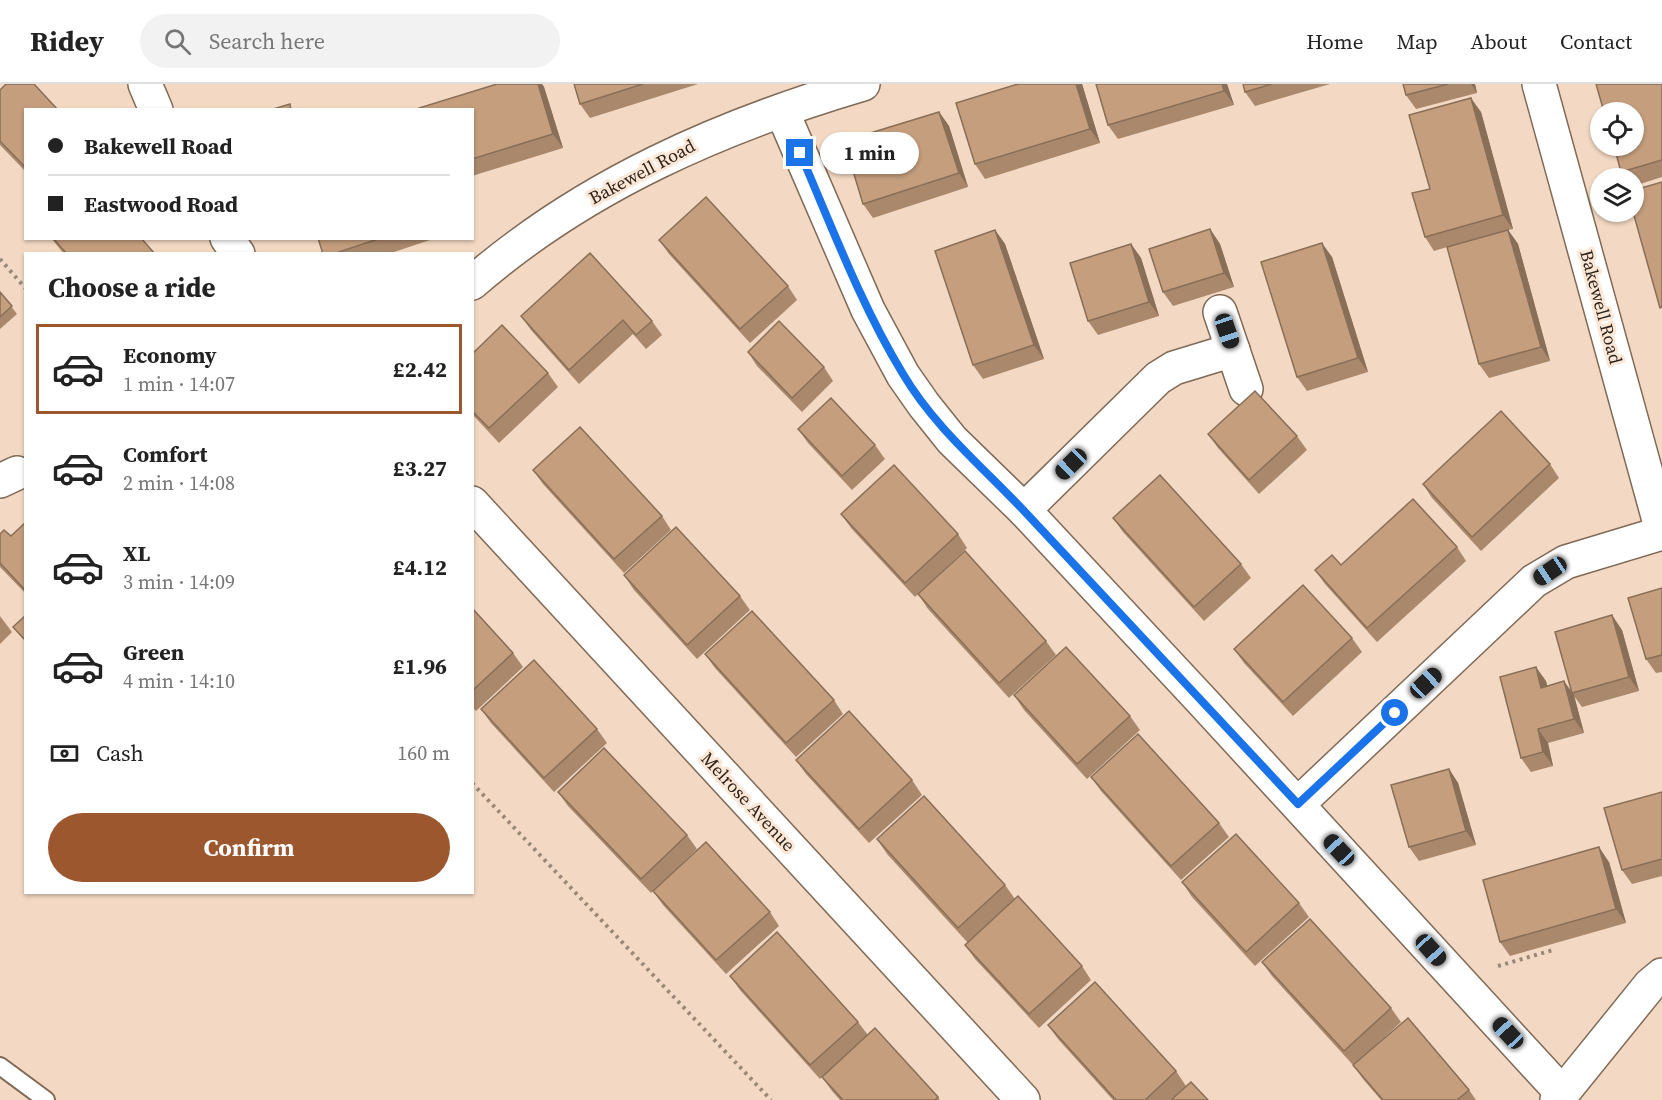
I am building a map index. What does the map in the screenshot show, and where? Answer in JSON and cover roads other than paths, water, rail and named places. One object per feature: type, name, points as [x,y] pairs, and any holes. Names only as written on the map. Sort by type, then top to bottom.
[{"type":"street","points":[[145,84],[155,108]]},
{"type":"street","name":"Bakewell Road","points":[[474,280],[532,236],[625,177],[688,146],[863,84]]},
{"type":"street","name":"Bakewell Road","points":[[1298,804],[1534,581],[1566,562],[1662,532],[1539,84]]},
{"type":"street","points":[[782,111],[868,310],[903,375],[952,440],[1023,510],[1298,804],[1560,1097],[1650,985],[1662,975]]},
{"type":"street","points":[[1220,312],[1246,389]]},
{"type":"street","points":[[1023,510],[1158,378],[1174,368],[1233,350]]},
{"type":"street","name":"Melrose Avenue","points":[[474,505],[1023,1100]]},
{"type":"lane","points":[[0,1066],[46,1100]]}]
